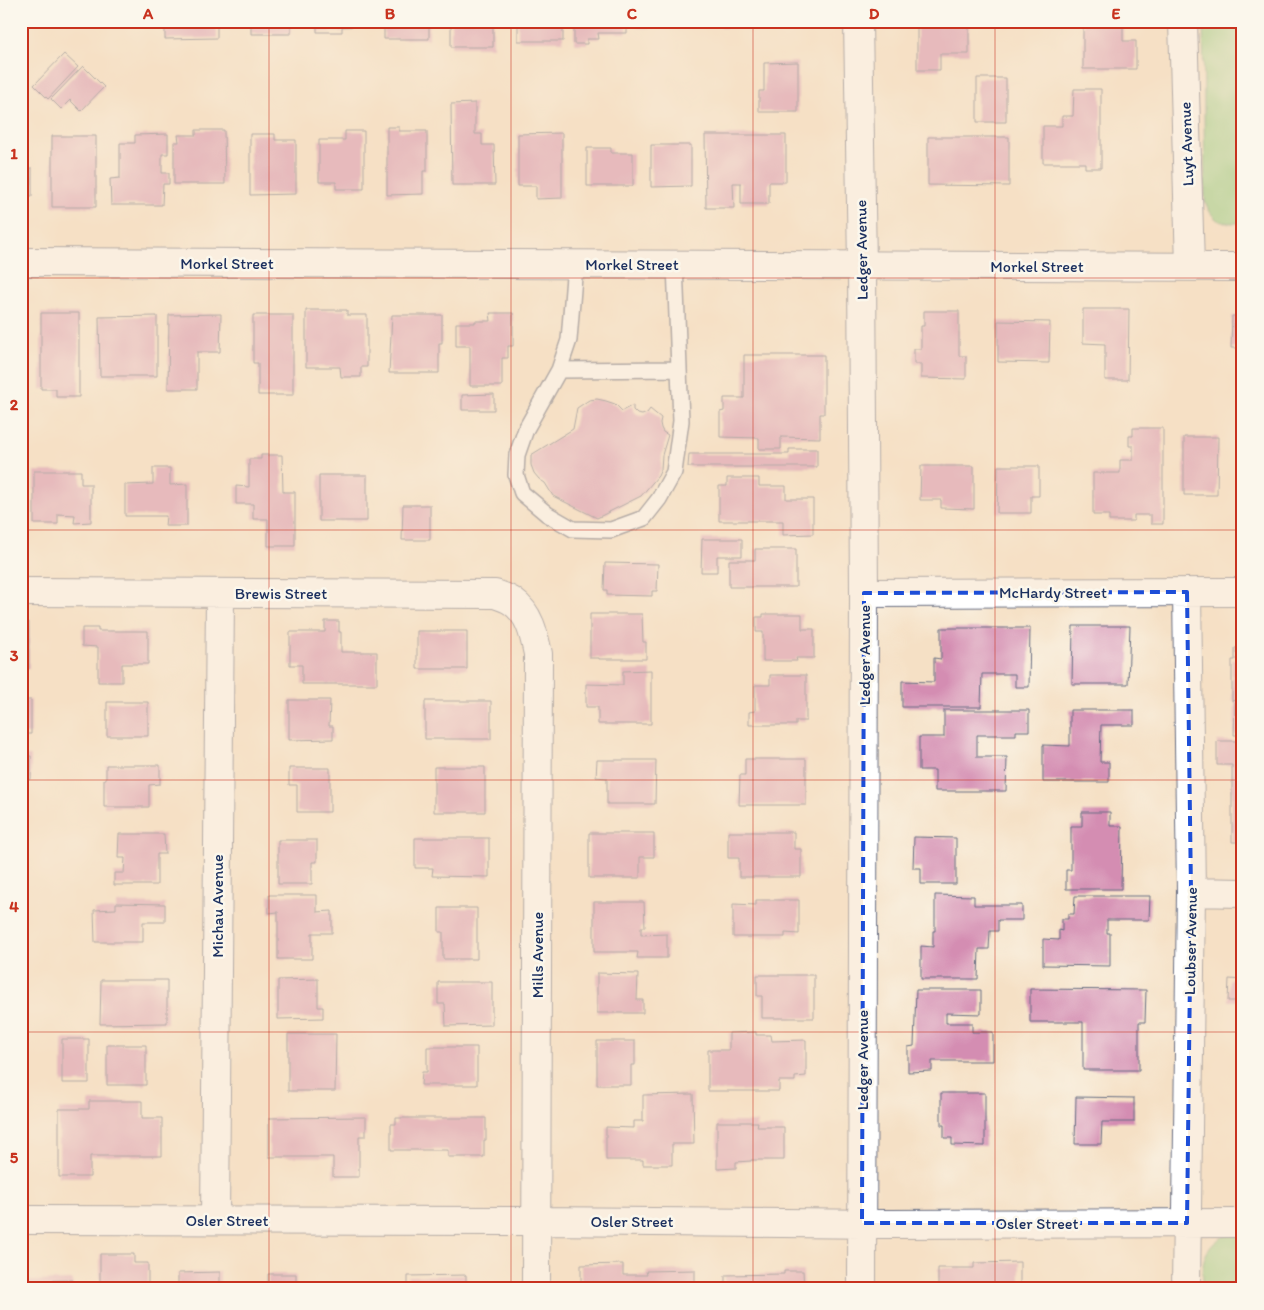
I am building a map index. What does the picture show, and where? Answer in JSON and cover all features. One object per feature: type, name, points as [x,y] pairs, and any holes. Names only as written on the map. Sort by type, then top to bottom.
[{"type":"street","name":"Ledger Avenue","points":[[858,21],[864,593],[862,1289]]},
{"type":"street","name":"Luyt Avenue","points":[[1183,21],[1190,266]]},
{"type":"street","name":"Morkel Street","points":[[21,262],[1243,267]]},
{"type":"street","name":"Brewis Street","points":[[21,592],[495,594],[512,600],[522,610],[529,622]]},
{"type":"street","name":"Loubser Avenue","points":[[1186,1289],[1191,892],[1187,592]]},
{"type":"street","name":"McHardy Street","points":[[864,593],[1243,592]]},
{"type":"street","name":"Michau Avenue","points":[[215,1220],[220,593]]},
{"type":"street","name":"Mills Avenue","points":[[529,622],[538,654],[536,1289]]},
{"type":"street","points":[[1191,892],[1243,893]]},
{"type":"street","name":"Osler Street","points":[[21,1220],[1243,1223]]},
{"type":"lane","points":[[575,264],[569,340],[559,370],[526,429],[517,455],[516,475],[522,493],[547,514],[574,529],[611,530],[644,518],[659,499],[674,472],[681,421],[675,264]]},
{"type":"lane","points":[[559,370],[679,370]]},
{"type":"highlighted area","points":[[1187,592],[1191,892],[1187,1223],[862,1223],[864,593]]},
{"type":"green space","points":[[1203,21],[1243,21],[1243,223],[1219,221],[1212,215],[1205,202]]},
{"type":"green space","points":[[1243,1232],[1243,1289],[1203,1289],[1205,1255],[1214,1243],[1223,1237]]},
{"type":"building","points":[[165,21],[217,21],[217,38],[165,39]]},
{"type":"building","points":[[251,21],[291,21],[291,34],[251,34]]},
{"type":"building","points":[[317,21],[362,21],[362,26],[342,27],[342,32],[317,32]]},
{"type":"building","points":[[384,21],[429,21],[429,39],[384,39]]},
{"type":"building","points":[[451,21],[493,21],[493,47],[451,47]]},
{"type":"building","points":[[518,21],[563,21],[563,41],[518,41]]},
{"type":"building","points":[[574,21],[627,21],[627,33],[598,33],[599,39],[587,39],[587,44],[574,44]]},
{"type":"building","points":[[638,21],[697,21],[697,27],[638,28]]},
{"type":"building","points":[[721,21],[792,21],[792,27],[721,28]]},
{"type":"building","points":[[917,21],[969,21],[969,54],[940,54],[940,70],[917,70]]},
{"type":"building","points":[[1083,21],[1123,21],[1123,41],[1136,41],[1136,69],[1083,69]]},
{"type":"building","points":[[64,54],[78,67],[48,99],[34,85]]},
{"type":"building","points":[[798,62],[798,112],[759,112],[759,91],[764,91],[764,63]]},
{"type":"building","points":[[83,66],[104,87],[81,111],[70,100],[61,109],[51,99]]},
{"type":"building","points":[[977,78],[1006,78],[1006,122],[977,122]]},
{"type":"building","points":[[1074,89],[1101,89],[1101,168],[1085,168],[1085,163],[1043,163],[1043,126],[1062,126],[1062,116],[1073,116]]},
{"type":"building","points":[[475,103],[475,134],[482,134],[482,145],[494,145],[495,185],[452,185],[451,104]]},
{"type":"building","points":[[387,127],[399,127],[399,131],[427,131],[427,171],[423,171],[423,194],[387,195]]},
{"type":"building","points":[[196,130],[224,130],[225,184],[174,184],[174,142],[179,142],[178,135],[196,135]]},
{"type":"building","points":[[345,131],[364,131],[364,189],[336,189],[336,182],[319,182],[319,140],[345,140]]},
{"type":"building","points":[[562,133],[562,198],[536,199],[536,186],[518,186],[518,134]]},
{"type":"building","points":[[168,134],[168,154],[162,154],[162,173],[169,173],[169,184],[163,184],[162,205],[111,205],[110,179],[120,178],[120,143],[135,143],[135,135]]},
{"type":"building","points":[[250,134],[275,134],[275,140],[296,140],[296,194],[250,195]]},
{"type":"building","points":[[705,135],[786,135],[786,182],[769,182],[769,204],[741,204],[741,183],[733,183],[734,208],[706,208]]},
{"type":"building","points":[[52,136],[96,136],[96,207],[52,207]]},
{"type":"building","points":[[928,137],[1009,137],[1009,186],[928,185]]},
{"type":"building","points":[[651,145],[691,145],[691,186],[651,187]]},
{"type":"building","points":[[587,148],[611,148],[611,153],[633,153],[633,186],[587,186]]},
{"type":"building","points":[[21,168],[32,168],[32,196],[21,196]]},
{"type":"building","points":[[1083,309],[1129,309],[1128,380],[1105,380],[1105,344],[1083,343]]},
{"type":"building","points":[[306,310],[347,310],[347,315],[367,315],[367,367],[361,367],[361,377],[341,377],[340,367],[306,367]]},
{"type":"building","points":[[924,311],[959,311],[959,356],[966,356],[966,379],[921,378],[921,364],[914,364],[914,349],[921,349],[921,326],[924,326]]},
{"type":"building","points":[[41,313],[79,313],[79,397],[56,397],[56,389],[41,389]]},
{"type":"building","points":[[490,313],[513,313],[513,346],[508,346],[508,358],[502,358],[502,386],[470,386],[470,346],[456,346],[456,323],[491,321]]},
{"type":"building","points":[[221,314],[220,352],[197,352],[197,389],[168,389],[169,315]]},
{"type":"building","points":[[253,315],[293,315],[293,395],[258,395],[258,363],[253,363]]},
{"type":"building","points":[[392,315],[442,315],[442,343],[439,343],[439,373],[389,373]]},
{"type":"building","points":[[157,316],[157,376],[100,376],[99,317]]},
{"type":"building","points":[[1232,316],[1243,316],[1243,348],[1231,348]]},
{"type":"building","points":[[998,321],[1050,322],[1049,363],[998,362]]},
{"type":"building","points":[[744,355],[824,355],[824,414],[820,414],[820,438],[781,437],[781,449],[759,449],[759,438],[720,437],[720,412],[724,411],[724,398],[744,398]]},
{"type":"building","points":[[494,394],[494,410],[462,410],[462,395]]},
{"type":"building","points":[[597,399],[615,404],[622,411],[633,405],[633,410],[637,414],[642,415],[650,409],[661,418],[661,428],[668,435],[658,476],[641,496],[597,518],[553,496],[545,483],[534,473],[531,465],[531,455],[573,429],[577,408],[589,400]]},
{"type":"building","points":[[1133,428],[1163,428],[1163,524],[1151,524],[1151,515],[1134,515],[1134,521],[1109,521],[1109,515],[1093,515],[1093,473],[1120,473],[1120,460],[1133,460],[1133,446],[1129,446],[1129,436],[1133,436]]},
{"type":"building","points":[[1184,437],[1218,437],[1217,495],[1184,495]]},
{"type":"building","points":[[789,449],[817,449],[817,467],[688,467],[689,454],[789,454]]},
{"type":"building","points":[[261,455],[282,455],[283,492],[295,492],[295,546],[268,546],[268,519],[253,519],[253,504],[236,504],[236,486],[249,487],[249,459],[261,459]]},
{"type":"building","points":[[921,466],[974,466],[974,509],[941,508],[941,500],[920,500]]},
{"type":"building","points":[[998,466],[1039,466],[1039,496],[1031,496],[1031,513],[997,513]]},
{"type":"building","points":[[153,468],[170,468],[170,485],[187,484],[187,526],[165,526],[166,516],[125,516],[125,485],[153,484]]},
{"type":"building","points":[[34,471],[81,471],[81,484],[91,484],[91,522],[74,523],[75,515],[58,514],[58,524],[34,524]]},
{"type":"building","points":[[319,475],[367,475],[367,521],[319,521]]},
{"type":"building","points":[[727,478],[759,478],[759,486],[786,486],[786,499],[813,499],[813,534],[783,535],[783,521],[719,521],[719,486],[727,486]]},
{"type":"building","points":[[403,505],[430,505],[430,540],[402,540]]},
{"type":"building","points":[[702,539],[742,539],[742,556],[717,556],[717,572],[701,572]]},
{"type":"building","points":[[755,549],[796,549],[796,587],[729,587],[729,560],[755,560]]},
{"type":"building","points":[[605,563],[658,564],[657,591],[652,591],[652,596],[607,595],[607,590],[604,590]]},
{"type":"building","points":[[590,614],[642,614],[643,642],[646,642],[646,659],[590,658]]},
{"type":"building","points":[[763,614],[802,614],[802,629],[814,629],[814,658],[796,658],[797,661],[763,661],[763,632],[756,632],[756,617],[763,617]]},
{"type":"building","points":[[325,621],[339,621],[341,652],[377,652],[377,684],[302,684],[302,665],[290,665],[290,632],[325,632]]},
{"type":"building","points":[[21,622],[29,622],[29,669],[21,669]]},
{"type":"building","points":[[1073,626],[1130,626],[1128,684],[1072,684]]},
{"type":"building","points":[[82,628],[98,628],[98,631],[148,631],[148,664],[122,664],[122,682],[98,682],[98,647],[82,646]]},
{"type":"building","points":[[941,628],[1030,628],[1029,687],[1015,687],[1015,674],[982,674],[981,707],[902,707],[902,681],[934,682],[934,658],[941,659]]},
{"type":"building","points":[[417,631],[467,631],[467,669],[417,669]]},
{"type":"building","points":[[1243,647],[1243,735],[1234,735],[1235,700],[1232,701],[1232,660],[1235,660],[1235,648]]},
{"type":"building","points":[[651,670],[651,724],[598,724],[598,707],[586,707],[586,684],[623,685],[623,671]]},
{"type":"building","points":[[770,675],[806,675],[806,721],[796,721],[796,725],[749,725],[749,712],[755,711],[755,685],[770,685]]},
{"type":"building","points":[[21,700],[31,700],[31,734],[21,734]]},
{"type":"building","points":[[289,700],[330,700],[329,726],[333,726],[333,739],[289,740]]},
{"type":"building","points":[[425,701],[491,701],[491,739],[425,739]]},
{"type":"building","points":[[107,702],[148,702],[148,736],[107,736]]},
{"type":"building","points":[[944,710],[1029,710],[1029,731],[1016,731],[1016,735],[977,735],[977,757],[1007,757],[1006,791],[935,791],[935,770],[919,770],[919,737],[944,737]]},
{"type":"building","points":[[1070,710],[1134,710],[1134,725],[1101,725],[1100,762],[1109,762],[1109,782],[1043,782],[1043,745],[1070,746]]},
{"type":"building","points":[[1217,741],[1243,741],[1243,842],[1232,842],[1232,765],[1217,765]]},
{"type":"building","points":[[21,756],[31,756],[31,779],[21,779]]},
{"type":"building","points":[[745,759],[806,759],[806,805],[739,805],[740,775],[745,775]]},
{"type":"building","points":[[597,760],[656,760],[655,804],[607,804],[607,778],[596,777]]},
{"type":"building","points":[[106,765],[160,765],[160,784],[149,785],[149,807],[104,807]]},
{"type":"building","points":[[434,767],[485,767],[485,812],[434,812]]},
{"type":"building","points":[[289,768],[330,768],[330,812],[297,812],[297,785],[289,785]]},
{"type":"building","points":[[1082,812],[1110,812],[1110,826],[1122,826],[1121,889],[1066,889],[1066,870],[1071,870],[1071,826],[1082,826]]},
{"type":"building","points":[[728,832],[794,832],[794,849],[801,849],[801,877],[739,877],[739,858],[728,858]]},
{"type":"building","points":[[589,833],[654,833],[654,857],[640,857],[640,878],[589,878]]},
{"type":"building","points":[[119,834],[164,834],[165,854],[157,854],[157,885],[114,885],[114,873],[124,873],[125,858],[118,858]]},
{"type":"building","points":[[914,837],[956,838],[956,884],[921,884],[921,868],[913,868]]},
{"type":"building","points":[[415,838],[489,838],[489,877],[432,876],[433,868],[415,868]]},
{"type":"building","points":[[278,840],[317,840],[317,862],[312,862],[312,884],[278,884]]},
{"type":"building","points":[[269,895],[317,895],[317,912],[332,911],[332,933],[312,933],[312,959],[278,959],[278,912],[269,913]]},
{"type":"building","points":[[935,895],[974,896],[974,905],[1022,905],[1022,920],[998,920],[998,931],[990,931],[989,949],[979,949],[978,979],[921,979],[921,946],[933,947]]},
{"type":"building","points":[[1075,896],[1150,896],[1149,920],[1107,920],[1107,933],[1110,933],[1110,966],[1043,965],[1043,939],[1059,940],[1059,930],[1062,931],[1062,919],[1068,919],[1068,914],[1074,914]]},
{"type":"building","points":[[756,900],[799,900],[799,934],[785,933],[785,937],[733,937],[733,904],[756,905]]},
{"type":"building","points":[[594,902],[644,902],[645,927],[641,927],[641,935],[667,934],[667,958],[637,958],[638,952],[594,952]]},
{"type":"building","points":[[116,903],[165,904],[165,922],[143,922],[143,942],[95,942],[94,910],[116,909]]},
{"type":"building","points":[[439,908],[477,908],[477,959],[443,959],[443,932],[439,932]]},
{"type":"building","points":[[597,973],[638,974],[637,1000],[643,1000],[643,1013],[597,1013]]},
{"type":"building","points":[[757,975],[814,975],[814,1018],[762,1018],[762,996],[757,996]]},
{"type":"building","points":[[318,979],[318,1007],[323,1007],[323,1018],[278,1019],[278,980]]},
{"type":"building","points":[[1229,979],[1243,980],[1243,1001],[1228,1001]]},
{"type":"building","points":[[101,980],[167,980],[167,1023],[100,1024]]},
{"type":"building","points":[[438,982],[492,982],[492,1025],[446,1026],[445,1004],[438,1004]]},
{"type":"building","points":[[1030,989],[1146,990],[1145,1022],[1139,1022],[1139,1070],[1083,1070],[1083,1022],[1030,1022]]},
{"type":"building","points":[[916,990],[981,990],[981,1014],[946,1013],[946,1023],[972,1023],[972,1032],[993,1032],[993,1061],[932,1061],[932,1071],[908,1072],[908,1047],[914,1046]]},
{"type":"building","points":[[756,1032],[756,1035],[771,1035],[772,1041],[806,1040],[806,1076],[795,1077],[795,1081],[779,1081],[779,1091],[708,1091],[708,1050],[729,1050],[729,1033]]},
{"type":"building","points":[[288,1034],[336,1034],[335,1091],[288,1091]]},
{"type":"building","points":[[62,1039],[89,1039],[89,1083],[62,1083]]},
{"type":"building","points":[[597,1041],[635,1041],[635,1065],[631,1065],[631,1085],[597,1085]]},
{"type":"building","points":[[107,1045],[146,1045],[146,1085],[107,1085]]},
{"type":"building","points":[[427,1047],[477,1047],[477,1085],[421,1085],[422,1072],[427,1072]]},
{"type":"building","points":[[941,1093],[985,1093],[985,1146],[952,1145],[952,1138],[944,1138],[944,1125],[941,1125]]},
{"type":"building","points":[[693,1094],[694,1144],[672,1144],[672,1165],[643,1165],[643,1160],[606,1160],[606,1127],[634,1128],[634,1121],[643,1121],[643,1095]]},
{"type":"building","points":[[1241,1094],[1243,1094],[1243,1138],[1240,1138]]},
{"type":"building","points":[[1076,1097],[1134,1098],[1134,1122],[1102,1122],[1101,1144],[1075,1144]]},
{"type":"building","points":[[89,1101],[142,1101],[142,1118],[162,1118],[162,1156],[90,1156],[90,1177],[59,1177],[59,1109],[89,1109]]},
{"type":"building","points":[[366,1117],[366,1136],[359,1136],[359,1177],[333,1177],[333,1157],[269,1157],[269,1118]]},
{"type":"building","points":[[396,1118],[486,1118],[484,1157],[448,1157],[448,1150],[391,1150],[391,1124],[396,1124]]},
{"type":"building","points":[[717,1122],[758,1122],[757,1127],[784,1127],[784,1160],[736,1162],[736,1168],[717,1169]]},
{"type":"building","points":[[100,1254],[134,1254],[134,1263],[148,1263],[148,1289],[100,1289]]},
{"type":"building","points":[[1020,1262],[1020,1289],[938,1289],[938,1268],[974,1268],[974,1263]]},
{"type":"building","points":[[623,1264],[623,1275],[647,1275],[646,1271],[695,1270],[695,1289],[581,1289],[581,1265]]},
{"type":"building","points":[[784,1271],[803,1271],[804,1289],[725,1289],[725,1275],[784,1274]]},
{"type":"building","points":[[220,1272],[220,1289],[178,1289],[178,1273]]},
{"type":"building","points":[[268,1274],[296,1274],[296,1289],[268,1289]]},
{"type":"building","points":[[466,1275],[466,1289],[408,1289],[408,1276]]},
{"type":"building","points":[[73,1280],[73,1289],[28,1289],[28,1281]]},
{"type":"building","points":[[347,1283],[365,1283],[365,1289],[347,1289]]}]
